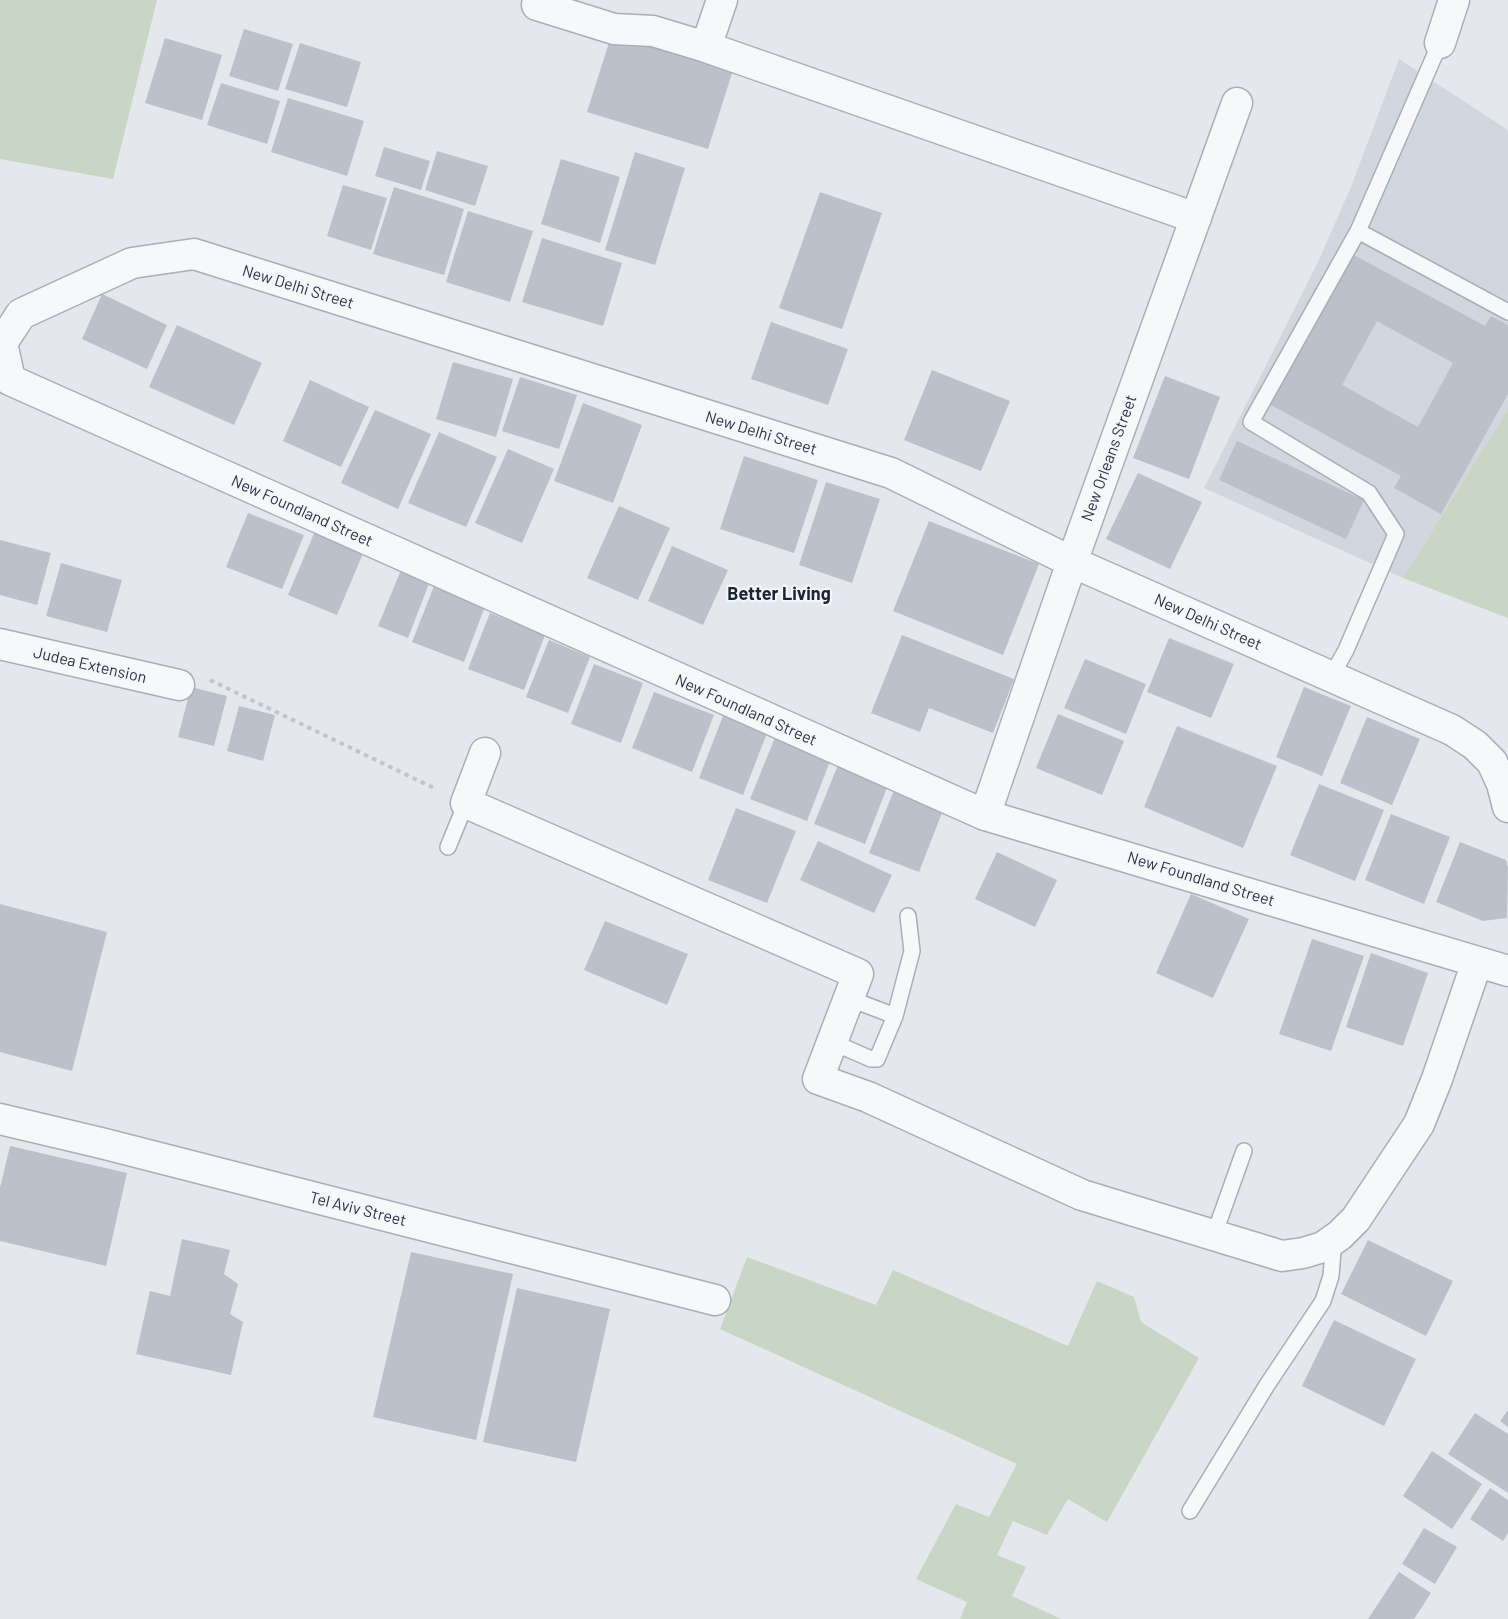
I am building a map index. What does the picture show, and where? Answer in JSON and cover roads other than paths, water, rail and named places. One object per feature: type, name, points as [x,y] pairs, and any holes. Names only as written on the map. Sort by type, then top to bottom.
[{"type":"street","points":[[706,48],[722,0]]},
{"type":"street","points":[[1440,43],[1454,0]]},
{"type":"street","points":[[537,5],[614,29],[652,31],[706,48],[1196,218]]},
{"type":"street","name":"New Orleans Street","points":[[985,815],[1072,562],[1237,103]]},
{"type":"street","name":"New Delhi Street","points":[[10,380],[2,343],[21,314],[132,262],[194,254],[891,473],[1072,562],[1452,730],[1475,745],[1492,762],[1502,784],[1508,807]]},
{"type":"street","name":"New Foundland Street","points":[[10,380],[985,815],[1508,971]]},
{"type":"street","name":"Judea Extension","points":[[0,644],[179,685]]},
{"type":"street","points":[[485,753],[466,803],[858,974],[818,1079],[868,1097],[1082,1195],[1282,1256],[1323,1247],[1356,1219],[1419,1124],[1478,962]]},
{"type":"street","name":"Tel Aviv Street","points":[[0,1119],[715,1300]]},
{"type":"lane","points":[[1331,677],[1346,650],[1396,534],[1369,493],[1251,423],[1358,231],[1440,43]]},
{"type":"lane","points":[[1358,231],[1508,312]]},
{"type":"lane","points":[[448,847],[466,803]]},
{"type":"lane","points":[[832,1042],[871,1059],[877,1059],[895,1016],[912,951],[908,916]]},
{"type":"lane","points":[[848,998],[895,1016]]},
{"type":"lane","points":[[1214,1234],[1244,1151]]},
{"type":"lane","points":[[1190,1510],[1267,1384],[1323,1301],[1331,1276],[1334,1239]]},
{"type":"district","name":"Better Living","points":[[779,594]]}]
